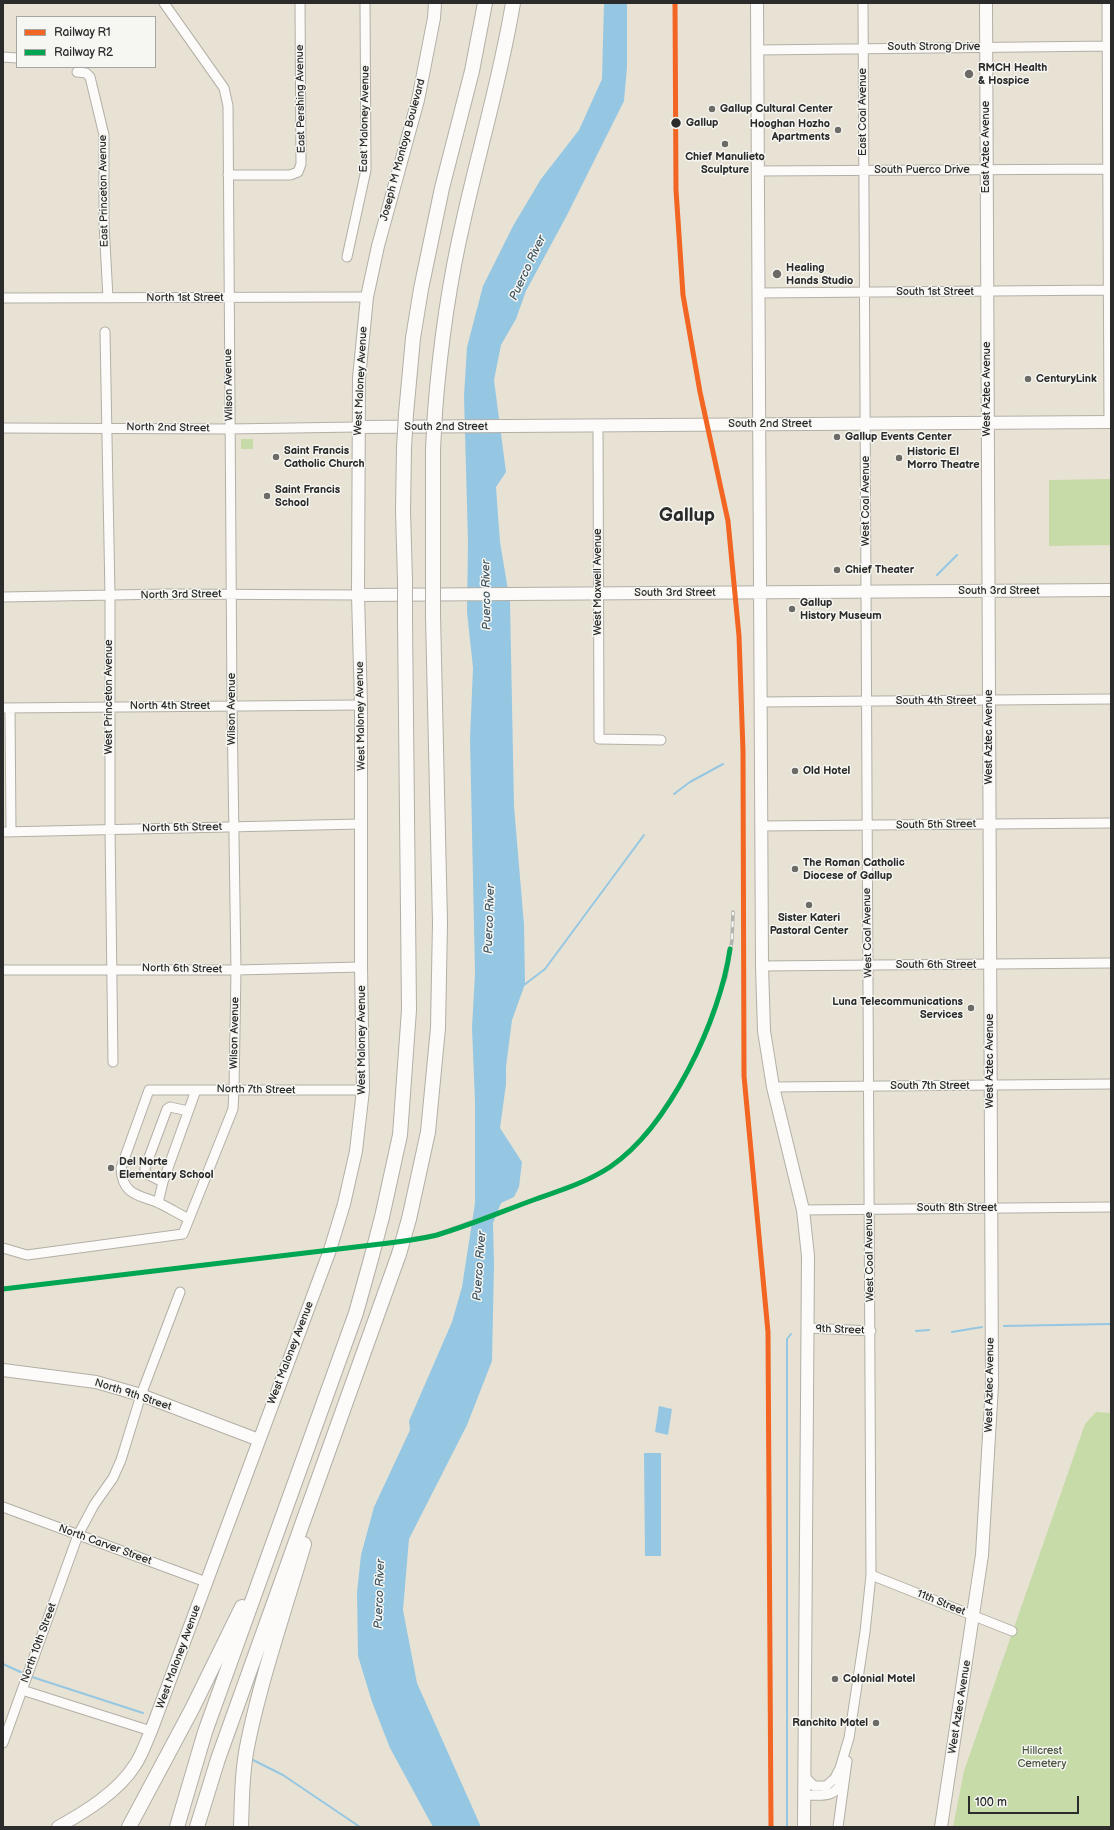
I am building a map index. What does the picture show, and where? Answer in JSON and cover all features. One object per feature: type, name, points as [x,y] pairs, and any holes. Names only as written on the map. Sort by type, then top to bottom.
[{"type":"highway","points":[[176,1827],[205,1732],[281,1526],[356,1313],[382,1217],[400,1135],[409,1010],[403,511],[406,414],[413,338],[421,289],[442,188],[472,71],[485,3]]},
{"type":"highway","points":[[197,1827],[218,1759],[399,1254],[409,1218],[428,1132],[438,1028],[440,923],[433,616],[433,449],[435,412],[448,294],[464,218],[493,105],[513,3]]},
{"type":"highway","points":[[241,1827],[242,1780],[247,1744],[340,1420]]},
{"type":"highway","points":[[129,1827],[230,1635],[281,1526]]},
{"type":"main road","name":"Joseph M Montoya Boulevard","points":[[367,297],[378,246],[418,100],[434,18],[435,3]]},
{"type":"main road","points":[[756,3],[760,424],[762,966],[764,1030],[773,1087],[803,1210],[808,1256],[809,1328],[804,1827]]},
{"type":"main road","name":"East Aztec Avenue","points":[[986,3],[987,291]]},
{"type":"main road","name":"West Aztec Avenue","points":[[941,1827],[982,1555],[992,1385],[987,291]]},
{"type":"main road","name":"West Maloney Avenue","points":[[58,1827],[88,1810],[111,1791],[135,1765],[151,1731],[330,1250],[344,1204],[356,1151],[363,1090],[361,967],[361,705],[358,595],[357,427],[359,378],[367,297]]},
{"type":"main road","name":"South 2nd Street","points":[[357,427],[1110,422]]},
{"type":"main road","name":"South 3rd Street","points":[[358,595],[459,596],[1111,590]]},
{"type":"main road","name":"North 9th Street","points":[[3,1370],[96,1382],[141,1395],[259,1440]]},
{"type":"street","name":"Wilson Avenue","points":[[3,1248],[27,1255],[183,1234],[233,1109],[236,970],[229,429],[228,106],[224,88],[164,3]]},
{"type":"street","name":"East Pershing Avenue","points":[[228,175],[290,174],[298,172],[301,164],[300,3]]},
{"type":"street","name":"East Maloney Avenue","points":[[347,257],[366,170],[365,3]]},
{"type":"street","name":"East Coal Avenue","points":[[863,3],[865,292]]},
{"type":"street","points":[[1107,3],[1109,46],[1110,169],[1110,422]]},
{"type":"street","name":"South Strong Drive","points":[[757,50],[1109,46]]},
{"type":"street","points":[[3,57],[16,58]]},
{"type":"street","name":"East Princeton Avenue","points":[[77,72],[86,73],[90,77],[104,135],[104,224],[108,298]]},
{"type":"street","name":"South Puerco Drive","points":[[757,171],[1110,169]]},
{"type":"street","name":"South 1st Street","points":[[758,293],[1110,290]]},
{"type":"street","name":"West Coal Avenue","points":[[849,1738],[865,1632],[871,1575],[865,292]]},
{"type":"street","name":"North 1st Street","points":[[3,298],[367,297]]},
{"type":"street","name":"West Princeton Avenue","points":[[105,332],[110,596],[110,969],[112,1062]]},
{"type":"street","name":"West Maxwell Avenue","points":[[598,426],[599,739],[661,740]]},
{"type":"street","name":"North 2nd Street","points":[[3,428],[106,427],[229,429],[357,427]]},
{"type":"street","name":"North 3rd Street","points":[[3,597],[232,594],[293,596],[358,595]]},
{"type":"street","name":"South 4th Street","points":[[761,702],[1111,699]]},
{"type":"street","name":"North 4th Street","points":[[7,708],[361,705]]},
{"type":"street","points":[[7,708],[7,832]]},
{"type":"street","name":"South 5th Street","points":[[761,826],[1111,823]]},
{"type":"street","name":"North 5th Street","points":[[7,832],[362,824]]},
{"type":"street","name":"South 6th Street","points":[[762,966],[1111,964]]},
{"type":"street","name":"North 6th Street","points":[[3,970],[236,970],[361,967]]},
{"type":"street","name":"South 7th Street","points":[[773,1087],[1111,1084]]},
{"type":"street","name":"North 7th Street","points":[[158,1203],[135,1196],[123,1181],[121,1174],[127,1150],[149,1090],[363,1090]]},
{"type":"street","points":[[189,1219],[158,1203],[163,1182],[188,1116],[188,1111],[196,1090]]},
{"type":"street","points":[[163,1182],[145,1173],[145,1168],[167,1109],[170,1106],[188,1111]]},
{"type":"street","name":"South 8th Street","points":[[803,1210],[1111,1207]]},
{"type":"street","name":"North 10th Street","points":[[151,1731],[24,1686],[78,1535],[94,1505],[113,1478],[121,1460],[141,1395],[180,1292]]},
{"type":"street","name":"9th Street","points":[[809,1328],[871,1331]]},
{"type":"street","name":"North Carver Street","points":[[3,1507],[206,1582]]},
{"type":"street","name":"11th Street","points":[[871,1575],[1012,1631]]},
{"type":"street","points":[[3,1743],[24,1686]]},
{"type":"street","points":[[805,1771],[807,1779],[814,1786],[826,1786],[831,1783],[840,1768],[849,1738]]},
{"type":"street","points":[[838,1827],[849,1738]]},
{"type":"street","points":[[804,1795],[824,1796],[833,1794],[840,1788],[845,1776]]},
{"type":"green space","points":[[241,439],[253,439],[253,449],[241,449]]},
{"type":"green space","points":[[1111,479],[1111,545],[1049,546],[1049,480]]},
{"type":"green space","name":"Hillcrest Cemetery","points":[[1096,1412],[1111,1413],[1111,1827],[953,1827],[964,1771],[1085,1424]]},
{"type":"water","name":"Puerco River","points":[[604,3],[627,3],[627,67],[624,101],[566,217],[526,291],[516,319],[501,345],[494,380],[506,472],[496,487],[500,542],[510,602],[514,806],[524,925],[525,984],[512,1020],[500,1128],[522,1162],[519,1187],[514,1197],[501,1203],[493,1223],[494,1265],[492,1361],[467,1425],[409,1539],[403,1610],[417,1683],[481,1827],[433,1827],[390,1748],[372,1702],[358,1656],[357,1592],[361,1555],[374,1507],[410,1430],[409,1421],[452,1322],[462,1287],[475,1203],[475,1102],[472,1028],[475,973],[470,738],[473,668],[467,612],[468,542],[464,396],[467,347],[483,286],[513,226],[541,179],[579,130],[602,79]]},
{"type":"water","points":[[659,1406],[672,1409],[668,1435],[655,1432]]},
{"type":"water","points":[[644,1453],[661,1453],[661,1556],[645,1556]]},
{"type":"waterway","points":[[937,575],[957,555]]},
{"type":"waterway","points":[[674,794],[690,782],[723,764]]},
{"type":"waterway","points":[[524,985],[545,969],[644,835]]},
{"type":"waterway","points":[[1004,1326],[1111,1324]]},
{"type":"waterway","points":[[952,1332],[982,1327]]},
{"type":"waterway","points":[[916,1331],[929,1330]]},
{"type":"waterway","points":[[787,1827],[787,1339],[791,1334]]},
{"type":"waterway","points":[[3,1664],[25,1674]]},
{"type":"waterway","points":[[29,1676],[143,1713]]},
{"type":"waterway","points":[[253,1760],[283,1775],[360,1827]]},
{"type":"railway","points":[[675,3],[676,190],[683,295],[700,392],[728,521],[739,636],[743,751],[744,1076],[768,1332],[771,1827]]},
{"type":"railway","points":[[3,1289],[389,1243],[435,1235],[568,1188],[592,1178],[611,1166],[647,1134],[677,1089],[694,1059],[709,1024],[726,977],[732,940],[733,912]]},
{"type":"rail line","name":"R1","points":[[675,3],[676,190],[683,295],[700,392],[728,521],[739,636],[743,751],[744,1076],[768,1332],[771,1827]]},
{"type":"rail line","name":"R2","points":[[3,1289],[425,1238],[462,1227],[583,1181],[610,1167],[632,1149],[653,1125],[672,1098],[689,1069],[703,1038],[715,1007],[724,977],[730,949]]},
{"type":"place","name":"RMCH Health & Hospice","points":[[969,74]]},
{"type":"place","name":"Gallup Cultural Center","points":[[712,109]]},
{"type":"place","name":"Gallup","points":[[676,123]]},
{"type":"place","name":"Hooghan Hozho Apartments","points":[[838,130]]},
{"type":"place","name":"Chief Manulieto Sculpture","points":[[725,144]]},
{"type":"place","name":"Healing Hands Studio","points":[[777,274]]},
{"type":"place","name":"CenturyLink","points":[[1028,379]]},
{"type":"place","name":"Gallup Events Center","points":[[837,437]]},
{"type":"place","name":"Saint Francis Catholic Church","points":[[276,457]]},
{"type":"place","name":"Historic El Morro Theatre","points":[[899,458]]},
{"type":"place","name":"Saint Francis School","points":[[267,496]]},
{"type":"place","name":"Chief Theater","points":[[837,570]]},
{"type":"place","name":"Gallup History Museum","points":[[792,609]]},
{"type":"place","name":"Old Hotel","points":[[795,771]]},
{"type":"place","name":"The Roman Catholic Diocese of Gallup","points":[[795,869]]},
{"type":"place","name":"Sister Kateri Pastoral Center","points":[[809,905]]},
{"type":"place","name":"Luna Telecommunications Services","points":[[971,1008]]},
{"type":"place","name":"Del Norte Elementary School","points":[[111,1168]]},
{"type":"place","name":"Colonial Motel","points":[[835,1679]]},
{"type":"place","name":"Ranchito Motel","points":[[876,1723]]},
{"type":"district","name":"Gallup","points":[[687,516]]}]
